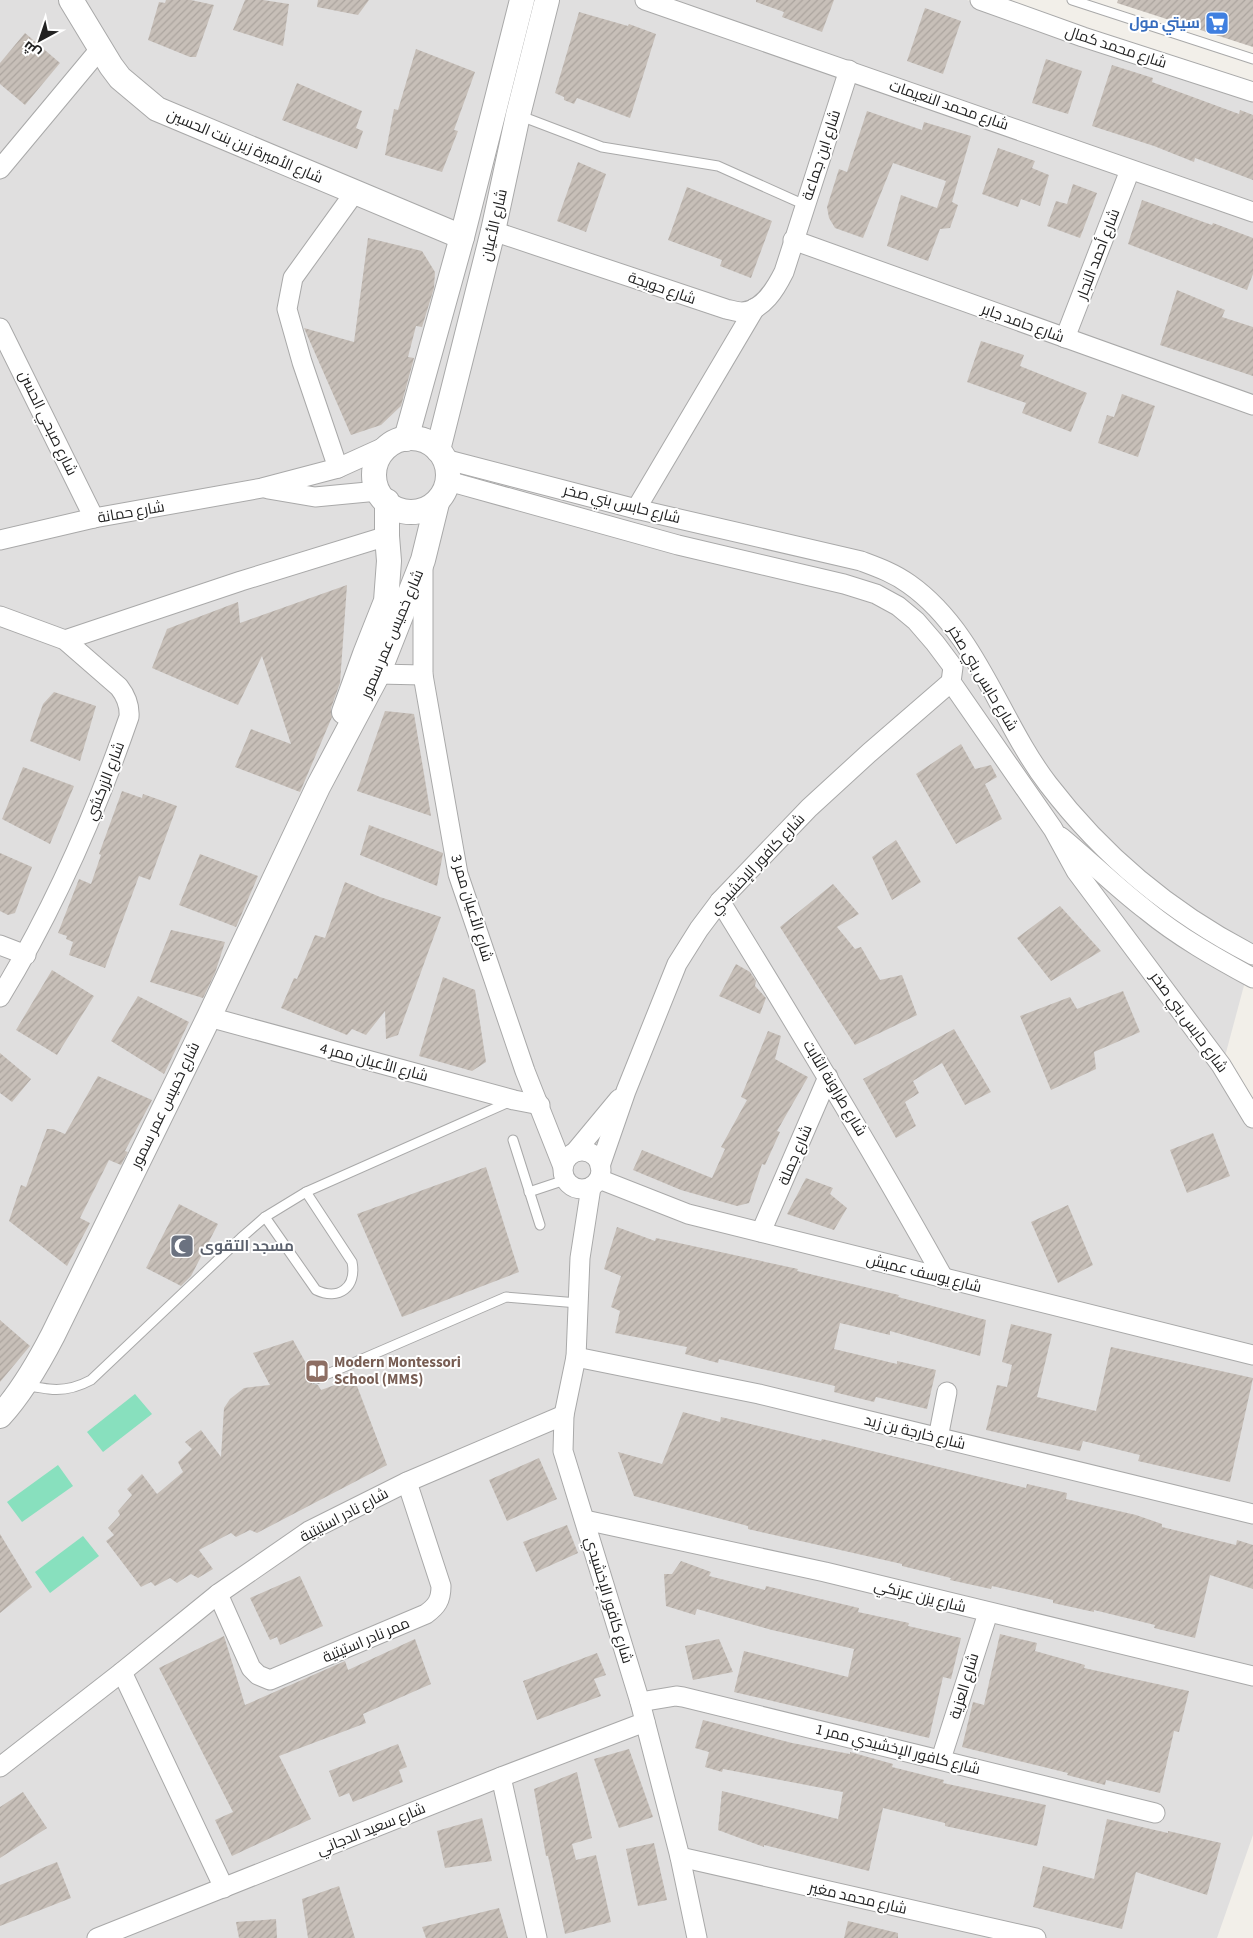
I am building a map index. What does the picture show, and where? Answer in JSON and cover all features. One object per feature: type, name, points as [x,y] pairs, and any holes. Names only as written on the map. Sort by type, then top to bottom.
[{"type":"street","name":"شارع الأميرة زين بنت الحسين","points":[[71,0],[100,49],[120,78],[157,109],[462,237]]},
{"type":"street","name":"شارع الأعيان","points":[[399,441],[462,237],[522,0]]},
{"type":"street","name":"شارع الأعيان","points":[[443,463],[518,115],[547,0]]},
{"type":"street","name":"شارع محمد النعيمات","points":[[645,0],[1253,212]]},
{"type":"street","name":"شارع محمد كمال","points":[[980,0],[1083,37],[1253,92]]},
{"type":"street","points":[[0,170],[100,49]]},
{"type":"street","name":"شارع ابن جماعة","points":[[793,240],[849,70]]},
{"type":"street","name":"شارع أحمد النجار","points":[[1065,338],[1130,170]]},
{"type":"street","points":[[338,468],[302,362],[287,309],[293,278],[355,192]]},
{"type":"street","name":"شارع حويجة","points":[[493,231],[726,309],[743,312],[755,308]]},
{"type":"street","points":[[636,509],[755,308],[776,288],[784,272],[793,240]]},
{"type":"street","name":"شارع حامد جابر","points":[[793,240],[1253,405]]},
{"type":"street","name":"شارع صبحي الحسن","points":[[0,328],[94,518]]},
{"type":"street","points":[[418,439],[429,443],[443,463],[444,492],[437,502],[417,512],[405,512],[394,508],[383,496],[375,476],[377,460],[383,451],[399,441],[418,439]]},
{"type":"street","name":"شارع حمانة","points":[[0,540],[94,518],[262,488],[338,468],[399,441]]},
{"type":"street","name":"شارع حابس بني صخر","points":[[443,463],[861,562],[885,570],[908,583],[932,603],[950,623],[971,653],[1047,783],[1089,832],[1128,870],[1183,914],[1253,955]]},
{"type":"street","name":"شارع حابس بني صخر","points":[[443,463],[678,544],[844,584],[876,594],[898,606],[916,621],[953,668],[951,682],[1053,829],[1076,871],[1221,1065],[1253,1118]]},
{"type":"street","name":"شارع حمانة","points":[[262,488],[315,497],[383,496]]},
{"type":"street","name":"شارع خميس عمر سمور","points":[[318,787],[365,654],[386,601],[389,561],[383,496]]},
{"type":"street","name":"شارع خميس عمر سمور","points":[[0,1416],[36,1369],[209,1017],[318,787],[378,674],[423,560],[437,502]]},
{"type":"street","points":[[65,640],[241,581],[386,536]]},
{"type":"street","name":"شارع الأعيان ممر 3","points":[[423,560],[423,675],[458,874],[525,1071],[540,1105],[580,1171]]},
{"type":"street","name":"شارع الزركشي","points":[[0,616],[65,640],[124,694],[130,709],[129,717],[108,776],[74,860],[26,955],[0,997]]},
{"type":"street","points":[[378,674],[423,675]]},
{"type":"street","name":"شارع كافور الإخشيدي","points":[[697,1938],[680,1857],[640,1702],[563,1451],[564,1416],[576,1357],[580,1258],[580,1171],[626,1091],[677,964],[699,929],[720,901],[809,808],[868,753],[951,682]]},
{"type":"street","name":"شارع حابس بني صخر","points":[[1053,829],[1123,892],[1167,927],[1253,978]]},
{"type":"street","name":"شارع طراونة الثابت","points":[[720,901],[890,1181],[944,1279]]},
{"type":"street","points":[[0,945],[26,955]]},
{"type":"street","name":"شارع الأعيان ممر 4","points":[[209,1017],[514,1100],[540,1105]]},
{"type":"street","name":"شارع جملة","points":[[761,1232],[828,1077]]},
{"type":"street","name":"شارع كافور الإخشيدي","points":[[580,1171],[626,1091]]},
{"type":"street","name":"شارع يوسف عميش","points":[[580,1171],[688,1214],[1253,1355]]},
{"type":"street","name":"شارع خارجة بن زيد","points":[[576,1357],[759,1394],[1253,1514]]},
{"type":"street","points":[[938,1438],[947,1392]]},
{"type":"street","name":"شارع نادر استيتية","points":[[0,1767],[218,1594],[309,1531],[407,1482],[564,1416]]},
{"type":"street","name":"ممر نادر استيتية","points":[[218,1594],[251,1668],[258,1675],[270,1680],[426,1614],[439,1602],[441,1586],[407,1482]]},
{"type":"street","name":"شارع يزن عرنكي","points":[[585,1520],[825,1572],[1253,1676]]},
{"type":"street","name":"شارع العزية","points":[[941,1759],[988,1612]]},
{"type":"street","points":[[122,1672],[224,1888]]},
{"type":"street","name":"شارع كافور الإخشيدي ممر 1","points":[[640,1702],[676,1696],[683,1697],[1155,1813]]},
{"type":"street","name":"شارع سعيد الدجاني","points":[[97,1938],[120,1934],[224,1888],[501,1777],[645,1722]]},
{"type":"street","points":[[501,1777],[537,1938]]},
{"type":"street","name":"شارع محمد مغير","points":[[680,1857],[1036,1938]]},
{"type":"lane","points":[[1072,0],[1253,59]]},
{"type":"lane","points":[[518,115],[602,148],[718,166],[805,205]]},
{"type":"lane","points":[[23,1387],[35,1386],[52,1390],[70,1389],[91,1380],[265,1217],[306,1192],[514,1100]]},
{"type":"lane","points":[[513,1140],[540,1225]]},
{"type":"lane","points":[[530,1192],[580,1171]]},
{"type":"lane","points":[[265,1217],[316,1290],[325,1294],[336,1294],[345,1290],[353,1277],[352,1262],[306,1192]]},
{"type":"lane","points":[[316,1379],[506,1297],[578,1303]]},
{"type":"shaded area","points":[[0,0],[967,0],[1253,97],[1253,952],[1224,1060],[1253,1117],[1253,1835],[1217,1938],[0,1938]]},
{"type":"green space","points":[[135,1394],[152,1414],[103,1452],[87,1432]]},
{"type":"green space","points":[[58,1465],[73,1486],[22,1522],[7,1502]]},
{"type":"green space","points":[[83,1536],[99,1556],[50,1593],[35,1572]]},
{"type":"building","points":[[166,0],[191,0],[214,5],[196,57],[190,57],[148,40],[159,2],[165,3]]},
{"type":"building","points":[[245,0],[263,0],[289,4],[283,46],[233,30]]},
{"type":"building","points":[[318,0],[369,0],[358,15],[317,7]]},
{"type":"building","points":[[756,0],[834,0],[822,32],[782,17],[784,12],[756,2]]},
{"type":"building","name":"سيتي مول","points":[[1118,0],[1253,0],[1253,47],[1117,3]]},
{"type":"building","points":[[925,8],[961,21],[943,74],[907,61]]},
{"type":"building","points":[[579,12],[628,26],[629,24],[656,34],[630,118],[577,98],[574,104],[564,100],[564,97],[555,93]]},
{"type":"building","points":[[25,33],[60,63],[25,105],[0,84],[0,63]]},
{"type":"building","points":[[416,49],[475,72],[454,130],[458,131],[442,172],[385,155],[394,109],[398,110]]},
{"type":"building","points":[[1046,59],[1082,71],[1068,114],[1032,103]]},
{"type":"building","points":[[1112,65],[1153,78],[1152,82],[1239,114],[1240,110],[1253,115],[1253,180],[1195,158],[1194,162],[1154,146],[1092,126]]},
{"type":"building","points":[[297,83],[362,111],[356,128],[363,131],[357,149],[282,120]]},
{"type":"building","points":[[867,111],[922,130],[924,122],[971,136],[952,202],[958,205],[950,228],[940,229],[928,261],[887,246],[901,195],[937,208],[946,181],[893,163],[863,238],[835,228],[829,218],[827,207],[839,169],[847,172]]},
{"type":"building","points":[[998,148],[1035,161],[1032,168],[1049,175],[1040,206],[1021,199],[1018,207],[982,194]]},
{"type":"building","points":[[578,162],[606,174],[586,232],[557,221]]},
{"type":"building","points":[[1073,184],[1097,193],[1080,238],[1047,226],[1056,201],[1067,204]]},
{"type":"building","points":[[687,187],[772,221],[751,278],[720,266],[722,260],[668,240]]},
{"type":"building","points":[[1142,200],[1253,238],[1253,274],[1247,290],[1128,244]]},
{"type":"building","points":[[368,238],[422,251],[435,272],[434,288],[422,327],[416,326],[408,357],[414,358],[401,406],[381,425],[351,435],[304,328],[354,342]]},
{"type":"building","points":[[1177,290],[1225,310],[1222,317],[1253,327],[1253,376],[1160,345]]},
{"type":"building","points":[[981,341],[1024,355],[1020,366],[1087,393],[1071,432],[1022,413],[1026,403],[967,382]]},
{"type":"building","points":[[1122,394],[1155,406],[1138,457],[1098,443],[1107,415],[1114,417]]},
{"type":"building","points":[[347,585],[340,683],[331,708],[332,717],[300,792],[235,767],[251,729],[291,744],[262,656],[238,705],[152,668],[167,629],[238,602],[240,623]]},
{"type":"building","points":[[54,692],[96,706],[80,761],[30,741],[43,704]]},
{"type":"building","points":[[385,711],[414,714],[431,816],[357,791]]},
{"type":"building","points":[[961,744],[975,769],[991,765],[997,777],[985,784],[1002,819],[956,844],[916,774]]},
{"type":"building","points":[[23,767],[74,786],[50,844],[2,819]]},
{"type":"building","points":[[122,791],[142,798],[143,794],[177,806],[150,880],[139,876],[105,968],[69,955],[73,942],[66,939],[67,936],[58,933],[79,879],[91,884],[101,855],[99,854]]},
{"type":"building","points":[[369,825],[443,853],[437,886],[360,855]]},
{"type":"building","points":[[896,840],[921,882],[892,900],[872,857]]},
{"type":"building","points":[[0,853],[32,867],[15,913],[8,915],[0,911]]},
{"type":"building","points":[[200,854],[258,876],[236,927],[179,905]]},
{"type":"building","points":[[345,882],[380,897],[441,917],[398,1035],[386,1039],[385,1011],[366,1035],[352,1029],[347,1035],[281,1008],[294,978],[297,979],[315,935],[325,938]]},
{"type":"building","points":[[833,884],[859,914],[837,927],[855,949],[861,947],[880,980],[902,975],[917,1015],[855,1045],[780,927]]},
{"type":"building","points":[[1060,906],[1101,951],[1051,981],[1017,938]]},
{"type":"building","points":[[171,930],[225,942],[215,973],[203,998],[150,982]]},
{"type":"building","points":[[736,964],[750,972],[756,981],[755,986],[766,998],[760,1014],[719,996]]},
{"type":"building","points":[[52,970],[94,996],[57,1055],[16,1030]]},
{"type":"building","points":[[443,977],[475,990],[486,1062],[472,1071],[419,1056]]},
{"type":"building","points":[[1123,991],[1140,1032],[1094,1052],[1096,1069],[1051,1090],[1020,1016],[1070,997],[1077,1009]]},
{"type":"building","points":[[138,996],[189,1022],[164,1074],[111,1041]]},
{"type":"building","points":[[954,1029],[991,1092],[965,1105],[942,1063],[913,1081],[919,1093],[905,1102],[916,1126],[896,1138],[863,1079]]},
{"type":"building","points":[[768,1031],[781,1036],[775,1059],[808,1077],[777,1131],[780,1132],[765,1165],[762,1164],[749,1203],[737,1206],[681,1190],[633,1170],[642,1150],[712,1178],[725,1149],[721,1147],[747,1100],[741,1097]]},
{"type":"building","points":[[0,1053],[31,1079],[12,1102],[0,1093]]},
{"type":"building","points":[[98,1076],[152,1100],[125,1151],[128,1152],[121,1165],[109,1160],[80,1218],[90,1223],[67,1266],[9,1221],[21,1185],[26,1187],[47,1129],[53,1129],[65,1134]]},
{"type":"building","points":[[1213,1133],[1230,1176],[1187,1193],[1170,1150]]},
{"type":"building","points":[[486,1167],[519,1272],[402,1317],[357,1214]]},
{"type":"building","points":[[806,1178],[833,1188],[830,1194],[847,1208],[834,1230],[787,1214]]},
{"type":"building","name":"مسجد التقوى","points":[[179,1204],[218,1224],[191,1276],[181,1286],[146,1268]]},
{"type":"building","points":[[1068,1205],[1093,1265],[1058,1283],[1031,1222]]},
{"type":"building","points":[[617,1227],[655,1241],[656,1238],[798,1269],[797,1271],[899,1295],[898,1297],[986,1320],[980,1356],[890,1331],[890,1335],[840,1323],[834,1349],[897,1364],[897,1361],[936,1370],[927,1409],[876,1397],[874,1402],[834,1392],[835,1386],[719,1359],[718,1363],[685,1354],[687,1347],[615,1333],[620,1311],[611,1307],[621,1276],[604,1269]]},
{"type":"building","points":[[0,1320],[30,1346],[0,1382]]},
{"type":"building","points":[[1011,1324],[1052,1334],[1037,1397],[1096,1411],[1111,1347],[1253,1378],[1230,1482],[1138,1461],[1140,1455],[1083,1441],[1080,1451],[986,1430],[997,1385],[1007,1387],[1012,1365],[1002,1362]]},
{"type":"building","points":[[293,1340],[312,1374],[311,1382],[318,1385],[321,1390],[354,1378],[387,1465],[257,1533],[250,1530],[236,1537],[231,1533],[199,1550],[213,1569],[198,1578],[191,1574],[177,1583],[170,1578],[155,1586],[151,1582],[141,1587],[106,1541],[114,1535],[108,1528],[120,1515],[118,1511],[132,1495],[127,1489],[142,1474],[157,1494],[183,1472],[178,1462],[192,1449],[185,1442],[201,1430],[221,1457],[224,1408],[230,1399],[244,1388],[270,1385],[253,1353]]},
{"type":"building","points":[[683,1412],[720,1422],[721,1417],[821,1441],[822,1439],[1026,1488],[1027,1484],[1067,1493],[1066,1499],[1136,1515],[1162,1524],[1162,1527],[1236,1545],[1237,1540],[1253,1545],[1253,1589],[1210,1575],[1195,1638],[1154,1628],[1155,1625],[1094,1610],[1094,1612],[1053,1603],[1053,1600],[992,1586],[991,1589],[950,1580],[951,1578],[902,1566],[902,1564],[748,1529],[748,1526],[634,1496],[618,1452],[662,1464]]},
{"type":"building","points":[[539,1458],[557,1499],[507,1521],[489,1480]]},
{"type":"building","points":[[567,1525],[578,1553],[536,1572],[523,1542]]},
{"type":"building","points":[[0,1534],[32,1587],[0,1613]]},
{"type":"building","points":[[681,1561],[711,1572],[709,1576],[765,1590],[766,1586],[859,1608],[858,1612],[909,1623],[908,1626],[961,1638],[951,1679],[943,1677],[929,1738],[734,1692],[744,1651],[848,1677],[854,1649],[772,1630],[697,1609],[695,1615],[666,1606],[664,1574],[672,1574]]},
{"type":"building","points":[[300,1576],[323,1626],[280,1645],[277,1637],[270,1640],[250,1598]]},
{"type":"building","points":[[1000,1634],[1037,1643],[1035,1651],[1085,1665],[1084,1668],[1189,1691],[1179,1732],[1174,1731],[1160,1793],[1106,1780],[1105,1785],[1067,1775],[1068,1773],[962,1747],[973,1702],[984,1705]]},
{"type":"building","points":[[224,1636],[245,1705],[345,1661],[348,1670],[415,1639],[431,1684],[363,1714],[366,1723],[279,1756],[311,1819],[232,1856],[215,1820],[233,1812],[159,1668]]},
{"type":"building","points":[[719,1639],[733,1672],[693,1680],[685,1646]]},
{"type":"building","points":[[597,1653],[606,1675],[594,1679],[601,1696],[537,1720],[523,1681]]},
{"type":"building","points":[[703,1720],[792,1743],[850,1754],[850,1752],[893,1764],[892,1767],[944,1780],[943,1783],[1046,1805],[1037,1846],[945,1826],[945,1823],[883,1808],[869,1871],[764,1845],[764,1847],[718,1830],[722,1791],[838,1819],[843,1792],[723,1769],[722,1772],[705,1767],[709,1752],[695,1748]]},
{"type":"building","points":[[398,1744],[407,1767],[399,1770],[403,1782],[353,1802],[349,1793],[339,1797],[329,1771]]},
{"type":"building","points":[[629,1749],[653,1817],[619,1828],[594,1759]]},
{"type":"building","points":[[577,1772],[592,1838],[572,1844],[576,1860],[596,1855],[611,1922],[565,1934],[548,1856],[546,1856],[534,1789]]},
{"type":"building","points":[[23,1792],[47,1828],[0,1858],[0,1807]]},
{"type":"building","points":[[482,1818],[492,1861],[445,1868],[437,1831]]},
{"type":"building","points":[[1107,1819],[1221,1843],[1207,1895],[1136,1872],[1122,1929],[1033,1907],[1043,1866],[1094,1879]]},
{"type":"building","points":[[654,1843],[667,1900],[638,1906],[626,1849]]},
{"type":"building","points":[[57,1862],[71,1898],[0,1926],[0,1885]]},
{"type":"building","points":[[339,1886],[355,1938],[308,1938],[302,1899]]},
{"type":"building","points":[[499,1908],[508,1938],[426,1938],[422,1927]]},
{"type":"building","points":[[276,1919],[277,1938],[239,1938],[236,1922]]},
{"type":"building","points":[[848,1921],[898,1933],[898,1938],[844,1938]]},
{"type":"place","name":"سيتي مول","points":[[1217,23]]},
{"type":"place","name":"مسجد التقوى","points":[[182,1246]]},
{"type":"place","name":"Modern Montessori School (MMS)","points":[[317,1371]]}]
